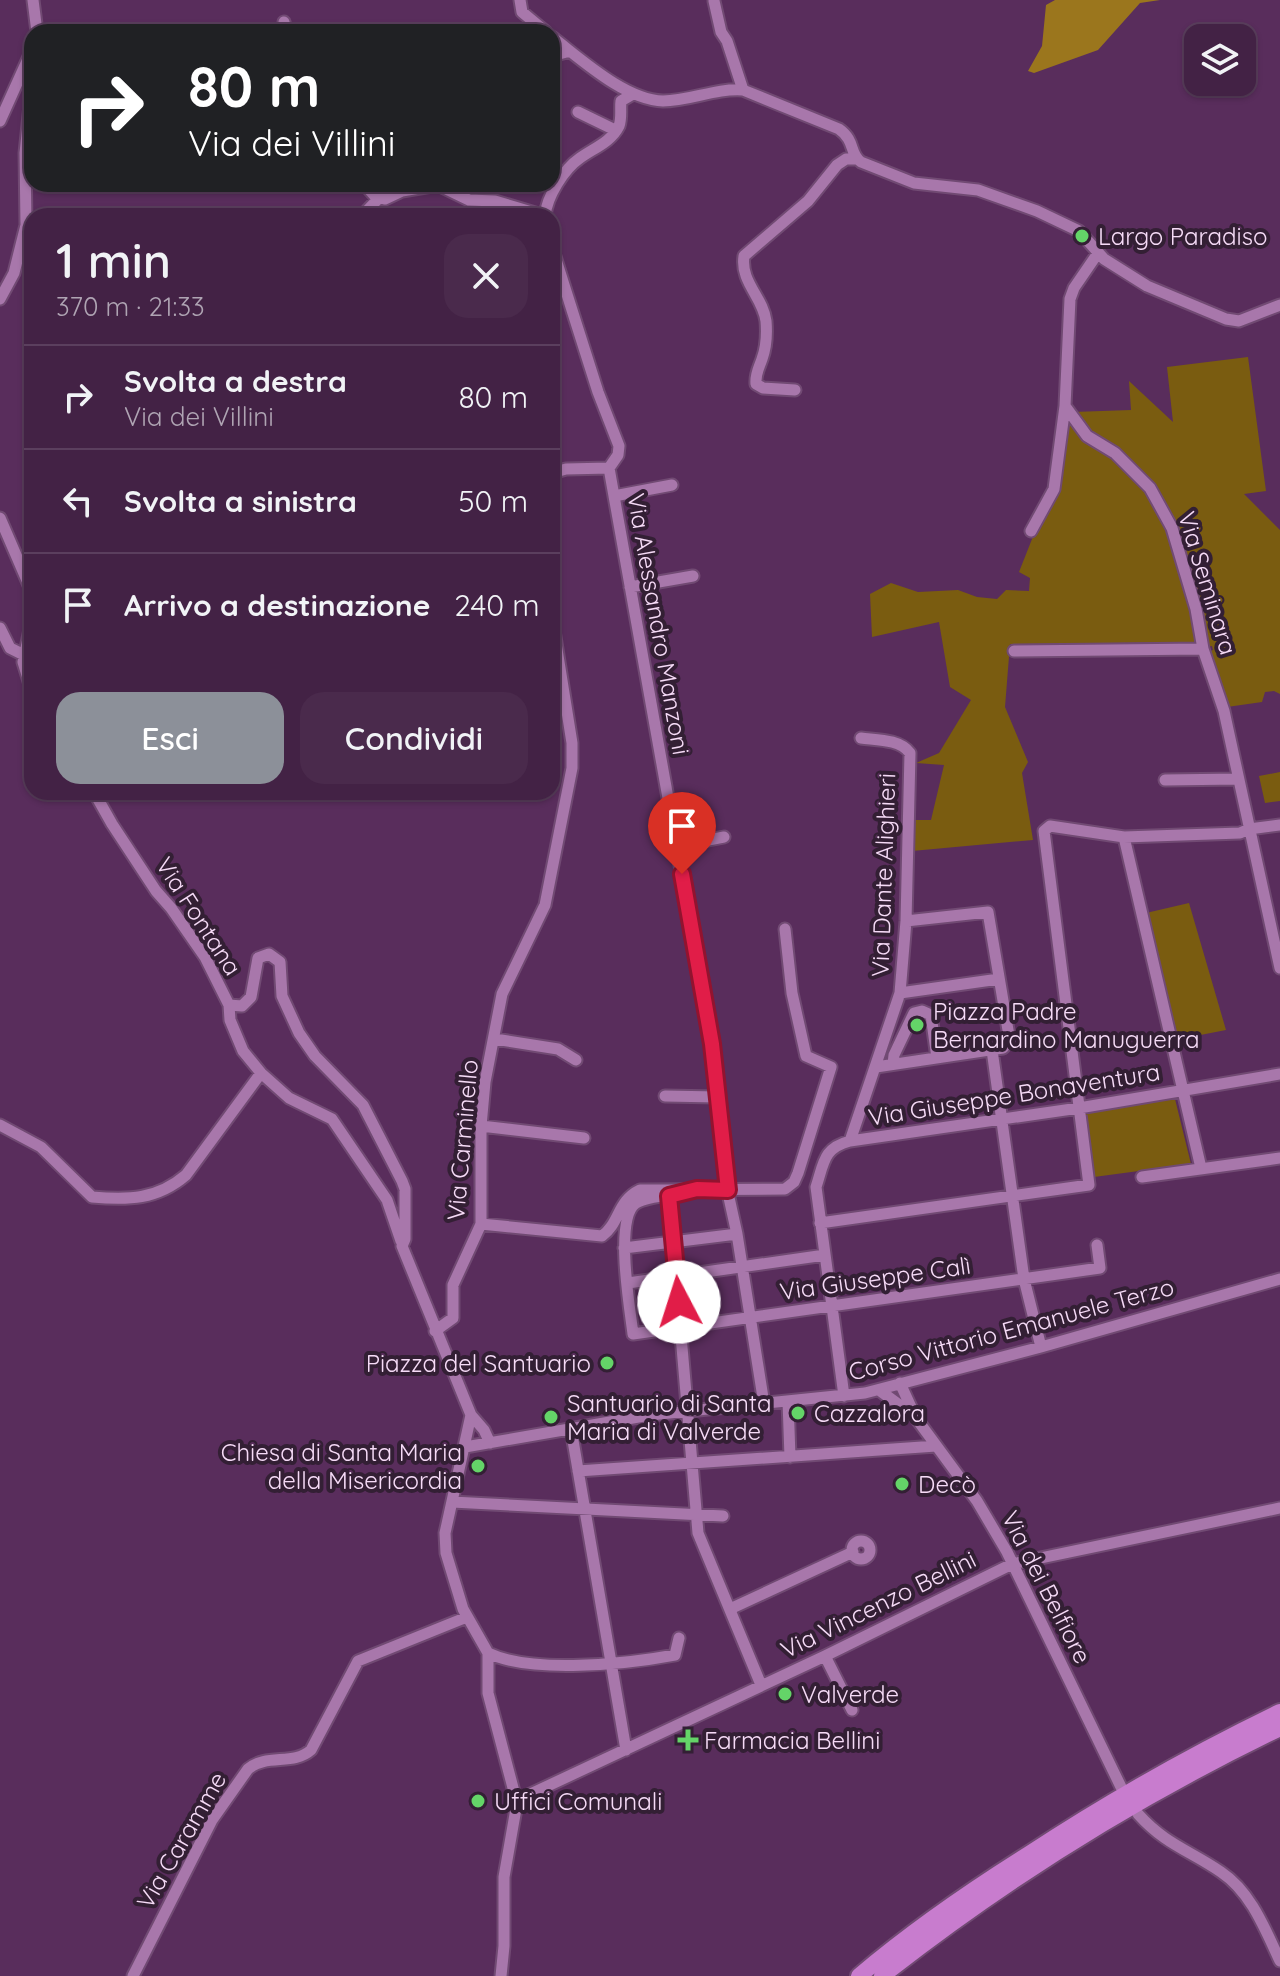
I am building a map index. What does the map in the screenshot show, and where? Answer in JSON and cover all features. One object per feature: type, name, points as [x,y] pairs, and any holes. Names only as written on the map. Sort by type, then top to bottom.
[{"type":"highway","points":[[859,1976],[944,1911],[1054,1837],[1190,1756],[1280,1712]]},
{"type":"highway","points":[[882,1976],[953,1921],[1088,1833],[1197,1769],[1280,1728]]},
{"type":"street","points":[[33,0],[36,24]]},
{"type":"street","points":[[520,0],[522,12],[536,24]]},
{"type":"street","points":[[714,1],[721,32],[727,41],[743,90]]},
{"type":"street","points":[[560,43],[633,94],[662,101],[726,89],[743,90],[839,129],[849,136],[856,159]]},
{"type":"street","points":[[560,54],[570,51]]},
{"type":"street","points":[[0,121],[24,68]]},
{"type":"street","points":[[560,183],[573,164],[605,143],[621,120],[621,101],[633,94]]},
{"type":"street","points":[[578,112],[615,130]]},
{"type":"street","points":[[795,390],[763,388],[756,384],[764,351],[765,317],[748,283],[744,256],[808,201],[837,165],[846,159],[856,159],[914,183],[978,190],[1058,220],[1079,231],[1117,269],[1147,286],[1226,319],[1239,321],[1280,305]]},
{"type":"street","points":[[373,192],[379,198]]},
{"type":"street","points":[[370,208],[379,198],[392,197],[400,192]]},
{"type":"street","points":[[452,192],[469,200],[495,201],[518,208]]},
{"type":"street","points":[[0,299],[14,273],[24,233]]},
{"type":"street","points":[[1031,531],[1054,489],[1065,406],[1070,299],[1098,253]]},
{"type":"street","points":[[560,272],[598,392],[619,446],[618,455],[609,468],[560,471]]},
{"type":"street","name":"Via Seminara","points":[[1065,406],[1087,436],[1125,461],[1161,505],[1185,566],[1203,649],[1216,683],[1280,968]]},
{"type":"street","name":"Via Alessandro Manzoni","points":[[609,468],[712,1044],[728,1190],[764,1404]]},
{"type":"street","points":[[614,496],[672,485]]},
{"type":"street","points":[[0,518],[24,574]]},
{"type":"street","points":[[630,587],[693,576]]},
{"type":"street","points":[[0,628],[10,648],[24,655],[24,665]]},
{"type":"street","points":[[1014,651],[1203,649]]},
{"type":"street","name":"Via Carminello","points":[[435,1331],[453,1318],[453,1285],[481,1224],[481,1126],[485,1082],[502,994],[545,905],[572,768],[572,743],[560,668]]},
{"type":"street","name":"Via Dante Alighieri","points":[[850,1141],[900,993],[906,921],[910,753],[907,747],[898,743],[861,738]]},
{"type":"street","points":[[1165,780],[1238,779]]},
{"type":"street","name":"Via Fontana","points":[[98,800],[156,891],[205,957],[229,1005],[242,1006],[251,997],[258,958],[275,956],[282,968],[282,996],[299,1033],[315,1056],[363,1105],[402,1181],[405,1189],[405,1239],[402,1246],[471,1415],[490,1443]]},
{"type":"street","points":[[820,1223],[1089,1185],[1044,831],[1050,826],[1124,837],[1240,833],[1280,825]]},
{"type":"street","points":[[677,846],[724,837]]},
{"type":"street","points":[[1124,837],[1201,1168]]},
{"type":"street","points":[[876,1067],[1003,1048],[1009,1036],[988,912],[906,921]]},
{"type":"street","points":[[481,1224],[602,1236],[630,1195],[650,1188],[785,1189],[794,1182],[831,1067],[806,1056],[792,993],[785,929]]},
{"type":"street","points":[[900,993],[999,979]]},
{"type":"street","points":[[229,1005],[230,1020],[243,1051],[261,1073],[289,1098],[332,1119],[387,1200],[402,1246]]},
{"type":"street","points":[[893,1064],[894,1055],[914,1013],[922,1011],[931,1015],[937,1058]]},
{"type":"street","points":[[495,1039],[558,1049],[576,1060]]},
{"type":"street","points":[[992,1050],[1024,1279],[1041,1347]]},
{"type":"street","points":[[0,1125],[41,1147],[92,1197],[143,1198],[173,1186],[186,1175],[261,1073]]},
{"type":"street","name":"Via Giuseppe Bonaventura","points":[[850,1141],[1002,1120],[1280,1074]]},
{"type":"street","points":[[665,1096],[717,1097]]},
{"type":"street","points":[[481,1126],[584,1138]]},
{"type":"street","points":[[844,1396],[816,1187],[832,1147],[850,1141]]},
{"type":"street","points":[[1142,1177],[1280,1158]]},
{"type":"street","points":[[697,1189],[637,1202],[630,1209],[624,1248],[628,1283],[825,1255]]},
{"type":"street","points":[[669,1196],[698,1533],[761,1685]]},
{"type":"street","points":[[624,1248],[737,1234]]},
{"type":"street","name":"Via Giuseppe Calì","points":[[628,1283],[633,1334],[1100,1268],[1097,1245]]},
{"type":"street","name":"Corso Vittorio Emanuele Terzo","points":[[465,1447],[620,1419],[879,1390],[1280,1279]]},
{"type":"street","points":[[900,1383],[916,1418]]},
{"type":"street","points":[[879,1390],[916,1418]]},
{"type":"street","points":[[788,1401],[790,1457]]},
{"type":"street","points":[[471,1415],[445,1533],[446,1553],[467,1617],[488,1653],[488,1693],[517,1803],[504,1877],[501,1976]]},
{"type":"street","name":"Via dei Belfiore","points":[[916,1418],[977,1501],[1012,1564],[1121,1787]]},
{"type":"street","points":[[571,1429],[626,1750]]},
{"type":"street","points":[[578,1471],[936,1446]]},
{"type":"street","points":[[452,1502],[723,1516]]},
{"type":"street","name":"Via Vincenzo Bellini","points":[[517,1803],[1012,1564],[1280,1508]]},
{"type":"street","points":[[730,1609],[853,1552]]},
{"type":"street","name":"Via Caramme","points":[[133,1976],[212,1820],[248,1769],[255,1762],[304,1756],[311,1750],[358,1661],[467,1617]]},
{"type":"street","points":[[488,1653],[518,1661],[570,1666],[611,1663],[675,1655],[679,1638]]},
{"type":"street","points":[[825,1656],[852,1710]]},
{"type":"street","points":[[1138,1814],[1171,1844],[1233,1882],[1256,1912],[1280,1961]]},
{"type":"shaded area","points":[[1055,0],[1160,0],[1140,3],[1098,50],[1034,73],[1028,71],[1042,46],[1046,5]]},
{"type":"shaded area","points":[[1248,357],[1266,491],[1244,494],[1280,530],[1280,694],[1265,692],[1262,702],[1227,707],[1219,675],[1208,652],[1213,650],[1212,646],[1207,647],[1190,572],[1194,567],[1192,562],[1186,560],[1169,511],[1152,485],[1092,433],[1073,412],[1131,410],[1129,381],[1173,422],[1167,367]]},
{"type":"shaded area","points":[[1068,417],[1082,440],[1118,460],[1136,480],[1163,522],[1180,567],[1199,642],[1010,644],[1005,707],[1028,762],[1022,773],[1033,840],[912,851],[913,820],[931,820],[944,765],[916,763],[939,753],[971,700],[950,687],[939,622],[872,637],[870,594],[891,583],[918,592],[958,590],[977,597],[997,599],[1006,590],[1029,591],[1030,578],[1019,572],[1055,494]]},
{"type":"shaded area","points":[[1280,772],[1280,801],[1265,803],[1259,776]]},
{"type":"shaded area","points":[[1189,903],[1226,1030],[1175,1040],[1146,913]]},
{"type":"shaded area","points":[[1175,1099],[1191,1164],[1094,1177],[1085,1113]]},
{"type":"place","name":"Largo Paradiso","points":[[1082,236]]},
{"type":"place","name":"Piazza Padre Bernardino Manuguerra","points":[[917,1025]]},
{"type":"place","name":"Piazza del Santuario","points":[[607,1363]]},
{"type":"place","name":"Cazzalora","points":[[798,1413]]},
{"type":"place","name":"Santuario di Santa Maria di Valverde","points":[[551,1417]]},
{"type":"place","name":"Chiesa di Santa Maria della Misericordia","points":[[478,1466]]},
{"type":"place","name":"Decò","points":[[902,1484]]},
{"type":"place","name":"Valverde","points":[[785,1694]]},
{"type":"place","name":"Farmacia Bellini","points":[[688,1740]]},
{"type":"place","name":"Uffici Comunali","points":[[478,1801]]},
{"type":"route","points":[[679,1302],[669,1196],[697,1189],[728,1190],[712,1044],[682,874]]}]
